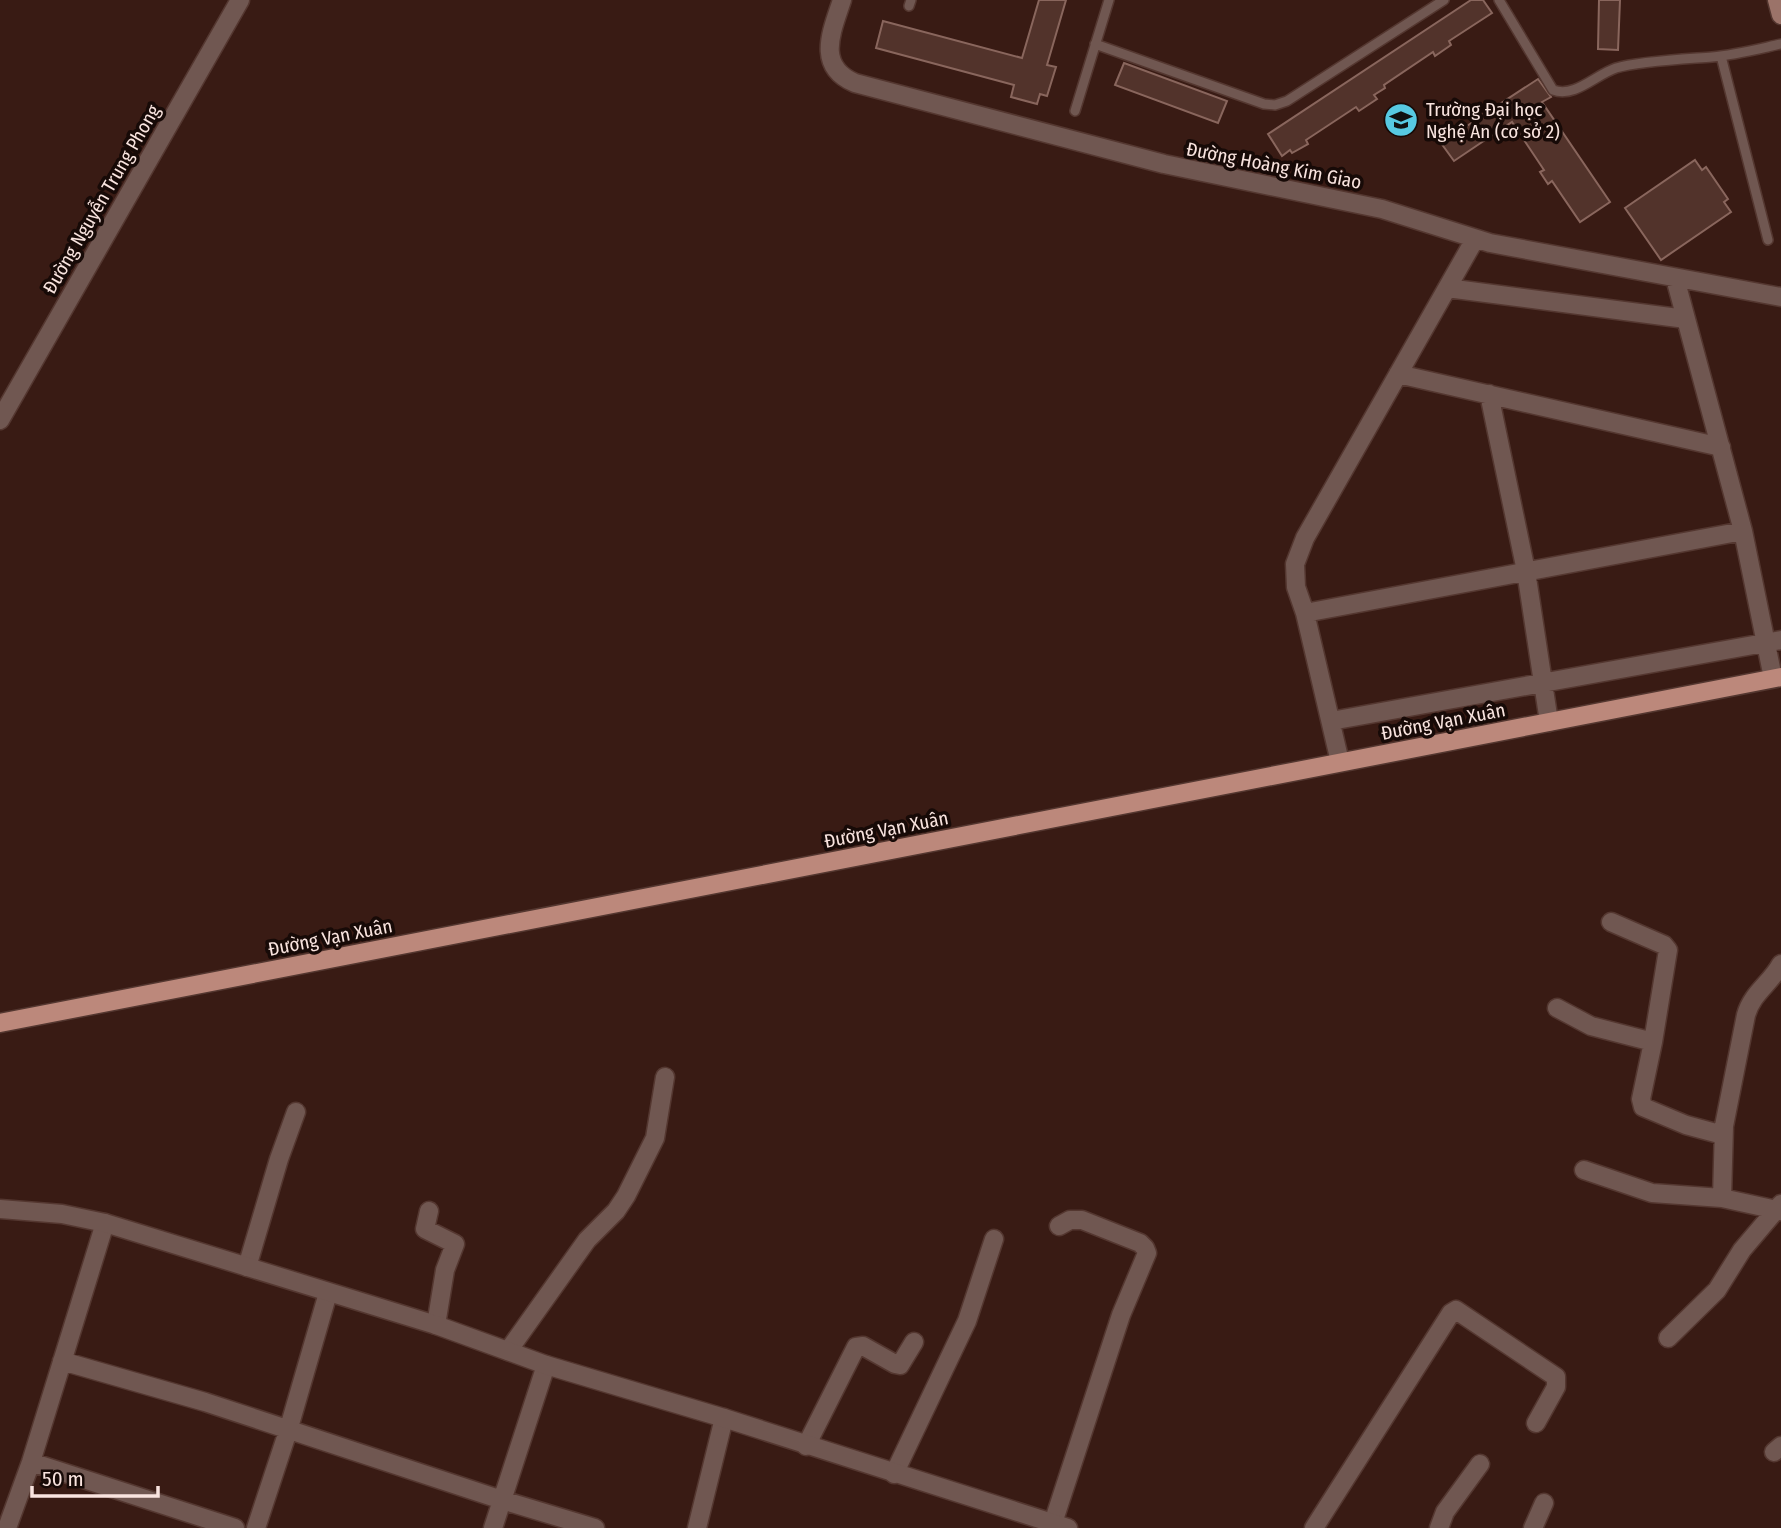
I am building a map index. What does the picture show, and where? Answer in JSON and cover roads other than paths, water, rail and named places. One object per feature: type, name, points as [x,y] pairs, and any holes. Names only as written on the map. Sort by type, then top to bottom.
[{"type":"main road","points":[[1777,0],[1781,15]]},
{"type":"main road","name":"Đường Vạn Xuân","points":[[0,1023],[1777,677]]},
{"type":"street","name":"Đường Nguyễn Trung Phong","points":[[0,420],[240,0]]},
{"type":"street","name":"Đường Hoàng Kim Giao","points":[[842,0],[829,41],[830,54],[839,72],[855,83],[1164,164],[1382,209],[1475,239],[1781,297]]},
{"type":"street","points":[[1340,762],[1305,613],[1296,587],[1295,564],[1306,538],[1475,239]]},
{"type":"street","points":[[1675,278],[1773,641],[1777,677]]},
{"type":"street","points":[[1447,288],[1686,319]]},
{"type":"street","points":[[1398,374],[1721,447]]},
{"type":"street","points":[[1489,394],[1526,571],[1549,722]]},
{"type":"street","points":[[1305,613],[1742,531]]},
{"type":"street","points":[[1331,721],[1773,641]]},
{"type":"street","points":[[1611,922],[1664,945],[1668,950],[1641,1099],[1643,1107],[1686,1125],[1723,1135]]},
{"type":"street","points":[[1722,1198],[1723,1135],[1748,1007],[1781,964]]},
{"type":"street","points":[[1557,1007],[1591,1026],[1653,1042]]},
{"type":"street","points":[[508,1351],[587,1240],[626,1196],[660,1123],[665,1077]]},
{"type":"street","points":[[247,1266],[296,1112]]},
{"type":"street","points":[[1584,1170],[1652,1193],[1722,1198],[1780,1208]]},
{"type":"street","points":[[1668,1338],[1717,1290],[1749,1241],[1780,1208]]},
{"type":"street","points":[[0,1210],[62,1214],[105,1223],[436,1325],[546,1365],[724,1418],[1060,1526],[1121,1315],[1147,1254],[1140,1244],[1082,1220],[1070,1220],[1059,1226]]},
{"type":"street","points":[[429,1210],[425,1229],[452,1241],[455,1247],[446,1270],[436,1325]]},
{"type":"street","points":[[7,1528],[31,1462],[105,1223]]},
{"type":"street","points":[[894,1474],[967,1321],[994,1239]]},
{"type":"street","points":[[256,1528],[288,1431],[328,1293]]},
{"type":"street","points":[[1314,1528],[1451,1313],[1456,1310],[1556,1377],[1556,1387],[1536,1423]]},
{"type":"street","points":[[806,1446],[856,1348],[863,1346],[900,1365],[914,1342]]},
{"type":"street","points":[[62,1361],[205,1402],[595,1528]]},
{"type":"street","points":[[493,1528],[546,1365]]},
{"type":"street","points":[[697,1528],[724,1418]]},
{"type":"street","points":[[31,1462],[235,1528]]},
{"type":"street","points":[[1439,1528],[1445,1511],[1480,1464]]},
{"type":"street","points":[[1533,1528],[1544,1503]]},
{"type":"lane","points":[[1075,111],[1109,0]]},
{"type":"lane","points":[[1095,44],[1264,104],[1275,105],[1287,101],[1444,0]]},
{"type":"lane","points":[[1499,0],[1553,90],[1561,93],[1570,92],[1619,67],[1721,56],[1781,44]]},
{"type":"lane","points":[[1721,56],[1768,240]]},
{"type":"place","name":"Trường Đại học Nghệ An (cơ sở 2)","points":[[1401,120]]}]
